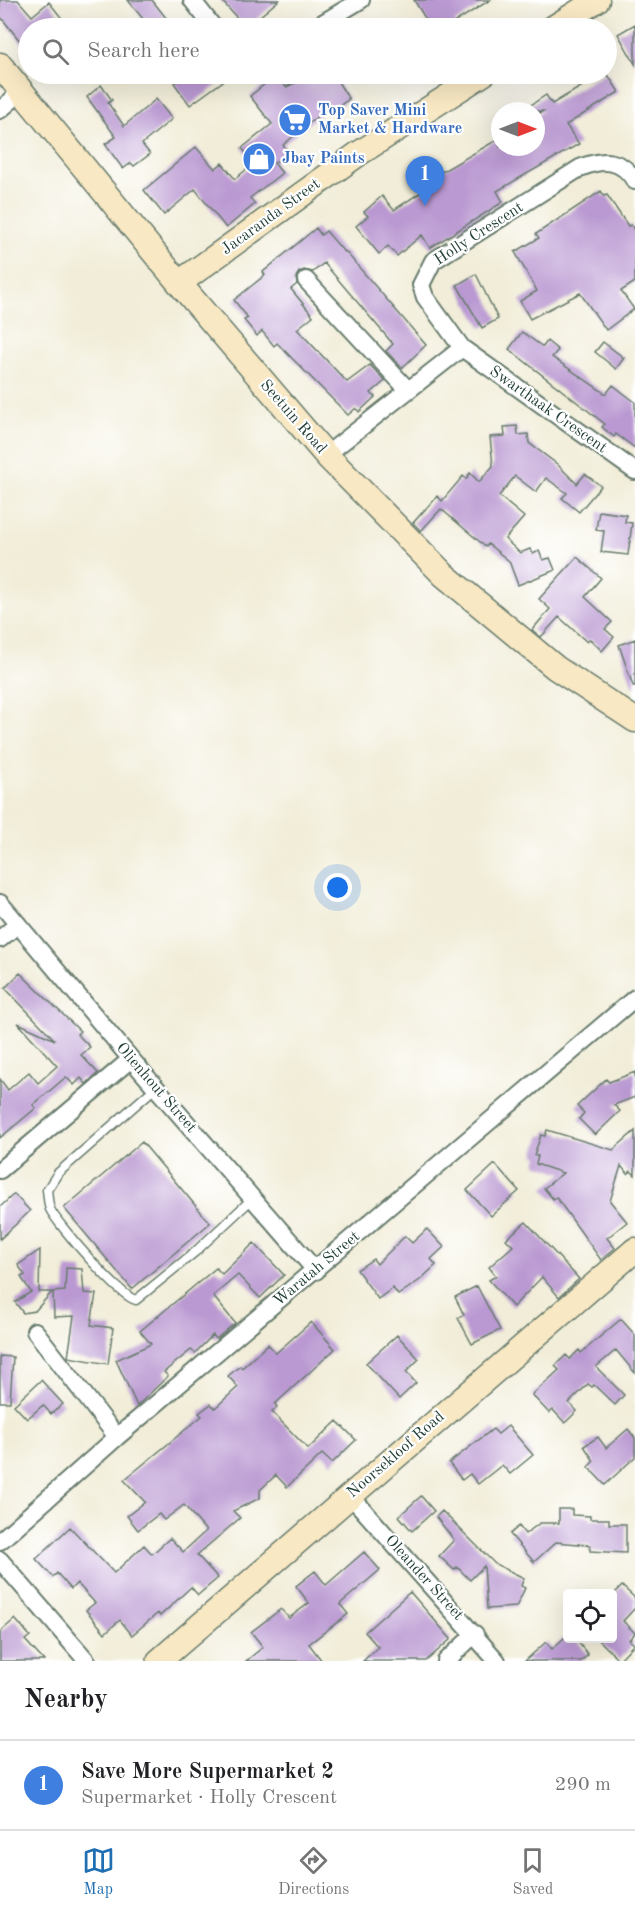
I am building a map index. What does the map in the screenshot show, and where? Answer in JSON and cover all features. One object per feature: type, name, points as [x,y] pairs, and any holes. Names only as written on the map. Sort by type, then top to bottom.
[{"type":"street","points":[[192,0],[206,18]]},
{"type":"street","points":[[331,18],[361,0]]},
{"type":"street","points":[[569,18],[597,0]]},
{"type":"street","name":"Seetuin Road","points":[[0,66],[179,283],[326,455],[444,575],[556,668],[635,720]]},
{"type":"street","name":"Jacaranda Street","points":[[179,283],[358,154],[467,84]]},
{"type":"street","points":[[0,110],[20,93]]},
{"type":"street","name":"Holly Crescent","points":[[462,348],[422,290],[422,280],[433,261],[580,168],[595,162],[612,161],[628,169],[635,181]]},
{"type":"street","points":[[306,279],[408,390]]},
{"type":"street","points":[[326,455],[462,348]]},
{"type":"street","name":"Swarthaak Crescent","points":[[462,348],[635,471]]},
{"type":"street","name":"Olienhout Street","points":[[0,903],[131,1059],[316,1271]]},
{"type":"street","points":[[0,939],[18,924]]},
{"type":"street","name":"Waratah Street","points":[[0,1541],[117,1437],[316,1271],[635,998]]},
{"type":"street","points":[[0,1170],[131,1059]]},
{"type":"street","name":"Noorsekloof Road","points":[[159,1661],[635,1250]]},
{"type":"street","points":[[35,1331],[117,1437]]},
{"type":"street","name":"Oleander Street","points":[[350,1495],[498,1661]]},
{"type":"street","points":[[0,1560],[87,1661]]},
{"type":"street","points":[[446,1661],[475,1634]]},
{"type":"lane","points":[[156,1087],[58,1173],[47,1190],[50,1209],[84,1251],[114,1285],[129,1298],[136,1300],[195,1252],[252,1199]]},
{"type":"building","points":[[0,0],[18,0],[32,16],[49,2],[62,18],[18,18],[18,38],[0,16]]},
{"type":"building","points":[[128,0],[152,0],[166,18],[142,18]]},
{"type":"building","points":[[221,0],[279,0],[258,18],[237,18]]},
{"type":"building","points":[[414,0],[490,0],[461,18],[425,18]]},
{"type":"building","points":[[635,24],[635,64],[618,34]]},
{"type":"building","points":[[175,84],[219,84],[190,105]]},
{"type":"building","points":[[265,84],[284,84],[286,87],[293,84],[339,84],[349,99],[333,110],[330,106],[283,145],[289,152],[274,163],[282,173],[250,198],[255,204],[226,228],[195,189],[164,215],[144,190],[196,147],[215,169],[222,163],[235,179],[254,163],[242,148],[272,124],[250,96]]},
{"type":"building","points":[[586,84],[614,84],[619,92],[566,125],[579,144],[497,191],[503,202],[430,248],[422,235],[397,256],[388,246],[379,254],[356,226],[368,216],[364,212],[382,196],[394,210],[441,179],[438,174],[491,143],[491,156],[545,156],[545,102],[536,102],[546,95],[552,104]]},
{"type":"building","points":[[101,85],[112,100],[108,103],[124,126],[156,99],[172,119],[142,144],[150,154],[134,166],[131,163],[123,169],[105,144],[116,137],[87,97]]},
{"type":"building","points":[[601,191],[604,196],[607,195],[628,226],[631,225],[635,232],[635,282],[621,291],[634,309],[606,330],[580,293],[530,319],[520,301],[537,291],[515,252],[539,238],[536,234]]},
{"type":"building","points":[[316,228],[321,235],[326,231],[345,251],[426,345],[402,368],[386,351],[393,344],[324,263],[313,272],[304,270],[299,272],[296,277],[297,284],[291,289],[313,316],[297,329],[347,382],[370,365],[385,381],[371,393],[375,397],[359,412],[356,408],[348,415],[277,343],[274,346],[262,331],[257,336],[244,320],[248,318],[234,300],[265,275],[263,272]]},
{"type":"building","points":[[476,274],[498,319],[482,328],[457,285]]},
{"type":"building","points":[[522,332],[543,347],[547,341],[558,350],[552,357],[606,394],[613,385],[635,402],[635,448],[616,434],[614,437],[602,427],[605,424],[509,349]]},
{"type":"building","points":[[603,342],[624,358],[616,369],[595,352]]},
{"type":"building","points":[[517,426],[518,435],[528,434],[529,443],[557,464],[577,484],[585,474],[601,486],[579,512],[562,498],[567,493],[546,478],[536,492],[515,476],[499,496],[524,517],[505,539],[520,553],[530,549],[533,554],[539,551],[543,560],[550,558],[555,570],[518,585],[509,561],[488,544],[486,547],[441,509],[421,531],[413,523],[437,496],[442,501],[463,476],[466,479],[470,473],[479,482],[493,466],[490,437],[505,436],[504,427]]},
{"type":"building","points":[[599,511],[626,515],[625,522],[632,523],[628,555],[601,552],[604,531],[596,530]]},
{"type":"building","points":[[577,557],[601,578],[585,597],[612,622],[605,629],[614,637],[602,651],[590,639],[587,642],[559,617],[541,637],[532,630],[550,609],[539,599]]},
{"type":"building","points":[[635,639],[635,686],[633,686],[619,645]]},
{"type":"building","points":[[20,973],[80,1031],[77,1034],[90,1047],[81,1055],[98,1073],[86,1084],[81,1078],[74,1085],[66,1077],[33,1105],[36,1108],[0,1138],[0,1079],[8,1090],[29,1072],[38,1083],[57,1066],[18,1023],[55,1040],[5,988]]},
{"type":"building","points":[[635,1072],[635,1097],[614,1105],[620,1111],[595,1135],[579,1119],[584,1113],[577,1106],[606,1079],[609,1082]]},
{"type":"building","points":[[547,1130],[613,1150],[635,1131],[635,1175],[631,1171],[628,1174],[621,1166],[610,1201],[627,1222],[607,1238],[615,1248],[601,1260],[556,1197],[553,1199],[544,1188],[563,1173],[536,1164],[538,1156],[534,1155],[541,1135],[545,1136]]},
{"type":"building","points":[[142,1142],[210,1223],[132,1289],[64,1208]]},
{"type":"building","points":[[495,1164],[519,1191],[491,1216],[467,1190]]},
{"type":"building","points":[[14,1194],[30,1211],[0,1239],[0,1207]]},
{"type":"building","points":[[526,1222],[579,1279],[559,1297],[542,1277],[513,1307],[489,1280],[496,1276],[489,1267],[513,1246],[506,1239]]},
{"type":"building","points":[[427,1229],[444,1247],[431,1259],[436,1265],[420,1280],[398,1295],[393,1288],[378,1299],[357,1270],[373,1259],[377,1264],[405,1236],[412,1243]]},
{"type":"building","points":[[254,1243],[284,1275],[260,1298],[238,1275],[213,1296],[235,1323],[216,1339],[213,1335],[195,1353],[191,1350],[164,1372],[168,1376],[137,1406],[116,1360],[151,1344],[140,1331],[216,1268],[222,1274]]},
{"type":"building","points":[[40,1250],[39,1292],[52,1292],[35,1311],[23,1313],[15,1302],[31,1292],[21,1277],[25,1275],[18,1265]]},
{"type":"building","points":[[66,1268],[82,1269],[84,1293],[96,1294],[91,1325],[113,1328],[108,1364],[68,1357],[74,1316],[54,1317],[53,1292],[65,1291]]},
{"type":"building","points":[[477,1286],[500,1330],[472,1344],[458,1318],[464,1315],[455,1297]]},
{"type":"building","points":[[621,1319],[635,1335],[635,1373],[616,1350],[596,1367],[624,1395],[615,1405],[594,1385],[592,1387],[588,1384],[569,1403],[577,1411],[565,1423],[553,1410],[549,1413],[532,1395],[559,1370],[555,1366],[566,1355],[570,1359],[579,1350],[581,1353]]},
{"type":"building","points":[[311,1322],[335,1349],[275,1404],[277,1407],[272,1412],[308,1449],[337,1421],[356,1440],[332,1463],[322,1454],[287,1487],[276,1475],[260,1490],[260,1498],[233,1511],[240,1518],[197,1555],[218,1578],[198,1595],[191,1587],[160,1616],[158,1613],[132,1635],[120,1620],[105,1633],[86,1610],[95,1603],[77,1583],[71,1589],[57,1573],[53,1577],[36,1559],[70,1527],[114,1573],[144,1545],[152,1554],[170,1538],[183,1552],[206,1531],[184,1505],[164,1520],[159,1514],[138,1530],[127,1516],[145,1502],[124,1480],[202,1416],[199,1413],[211,1404],[215,1408],[238,1387],[228,1376],[240,1366],[242,1368],[268,1344],[276,1353]]},
{"type":"building","points":[[397,1335],[419,1359],[406,1372],[416,1383],[399,1399],[366,1363]]},
{"type":"building","points":[[0,1356],[13,1357],[10,1402],[0,1402]]},
{"type":"building","points":[[41,1380],[63,1404],[51,1414],[43,1405],[27,1419],[14,1405]]},
{"type":"building","points":[[508,1426],[533,1455],[510,1474],[502,1465],[478,1484],[470,1474],[462,1480],[449,1463],[493,1429],[498,1434]]},
{"type":"building","points":[[628,1429],[635,1438],[635,1457],[605,1485],[588,1467],[594,1461],[584,1446],[598,1437],[606,1448]]},
{"type":"building","points":[[421,1496],[434,1511],[412,1531],[399,1516]]},
{"type":"building","points":[[559,1509],[572,1509],[572,1515],[590,1516],[590,1519],[609,1519],[609,1524],[626,1524],[626,1553],[590,1551],[590,1545],[556,1542],[534,1562],[510,1534],[519,1526],[525,1534],[540,1523],[559,1523]]},
{"type":"building","points":[[442,1511],[495,1564],[524,1578],[521,1586],[525,1588],[516,1607],[487,1609],[484,1566],[470,1580],[457,1567],[454,1570],[439,1556],[454,1540],[436,1517]]},
{"type":"building","points":[[364,1552],[380,1570],[340,1604],[348,1614],[309,1644],[322,1661],[246,1661],[263,1647],[251,1632],[281,1609],[289,1618],[309,1603],[296,1586],[315,1571],[326,1585]]},
{"type":"building","points":[[622,1586],[635,1598],[635,1608],[623,1621],[635,1633],[629,1640],[634,1644],[619,1660],[602,1643],[617,1643],[617,1591]]},
{"type":"building","points":[[410,1592],[451,1639],[426,1661],[363,1661],[378,1647],[365,1632]]},
{"type":"building","points":[[15,1619],[30,1636],[25,1640],[44,1661],[0,1661],[0,1632]]},
{"type":"building","points":[[563,1639],[563,1643],[579,1643],[588,1655],[581,1661],[525,1661],[546,1642],[552,1649]]},
{"type":"place","name":"Top Saver Mini Market & Hardware","points":[[295,120]]},
{"type":"place","name":"Jbay Paints","points":[[259,159]]},
{"type":"place","name":"Save More Supermarket 2","points":[[425,206]]}]
